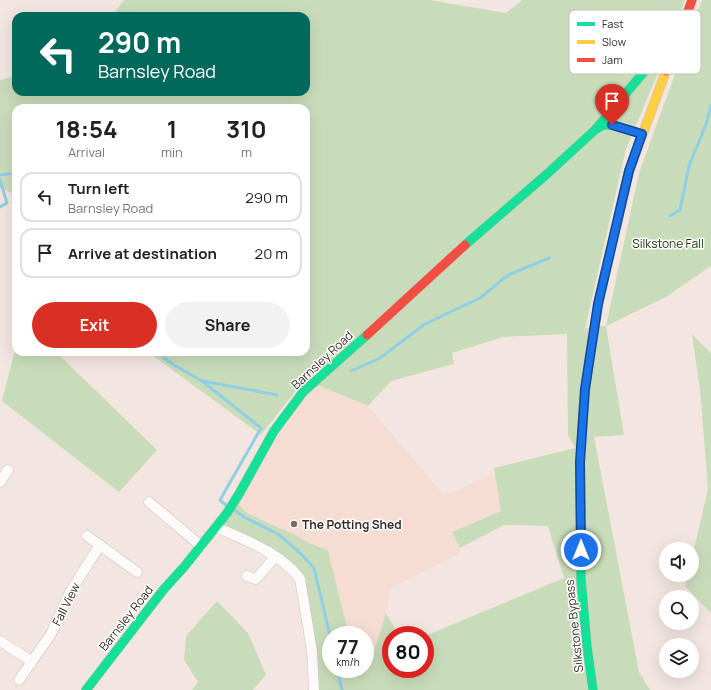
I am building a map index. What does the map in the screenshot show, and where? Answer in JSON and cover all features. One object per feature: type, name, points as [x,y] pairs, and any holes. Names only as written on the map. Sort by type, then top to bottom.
[{"type":"main road","name":"Barnsley Road","points":[[688,10],[692,0]]},
{"type":"main road","name":"Barnsley Road","points":[[86,690],[146,612],[227,513],[274,431],[303,392],[386,318],[478,232],[547,174],[596,129],[642,74]]},
{"type":"main road","name":"Silkstone Bypass","points":[[593,690],[587,646],[581,579],[580,462],[585,389],[598,304],[629,171],[664,74]]},
{"type":"main road","points":[[596,129],[603,125],[612,125],[642,134]]},
{"type":"street","points":[[0,481],[8,470]]},
{"type":"street","points":[[149,502],[201,546]]},
{"type":"street","points":[[216,527],[246,540],[274,557],[294,571],[300,579],[312,651],[314,690]]},
{"type":"street","points":[[87,536],[137,572]]},
{"type":"street","name":"Fall View","points":[[19,680],[51,634],[70,592],[100,545]]},
{"type":"street","points":[[255,579],[274,557]]},
{"type":"street","points":[[0,640],[31,661]]},
{"type":"shaded area","points":[[313,383],[368,406],[444,495],[495,474],[501,511],[453,531],[460,548],[459,554],[391,588],[386,613],[374,651],[374,626],[347,626],[328,550],[309,543],[294,534],[247,513],[235,500]]},
{"type":"green space","points":[[124,0],[430,0],[506,13],[522,0],[685,0],[681,10],[569,10],[569,74],[658,74],[626,149],[585,329],[595,326],[606,326],[624,435],[594,437],[639,672],[650,690],[314,690],[312,651],[293,571],[216,527],[235,500],[247,513],[294,534],[309,543],[328,550],[347,626],[322,626],[322,678],[374,678],[374,651],[386,613],[394,626],[382,626],[382,678],[434,678],[434,632],[564,578],[548,526],[504,525],[460,548],[452,532],[501,511],[494,468],[575,448],[568,435],[567,334],[503,337],[452,353],[454,364],[391,381],[368,406],[313,383],[302,383],[261,435],[153,356],[310,356],[310,104],[12,104],[12,193],[0,188],[0,80],[12,77],[12,96],[310,96],[310,12],[115,12]]},
{"type":"green space","name":"Silkstone Fall","points":[[702,0],[711,0],[711,266],[666,297],[606,326],[639,173],[675,74],[701,74],[701,10],[698,10]]},
{"type":"green space","points":[[692,334],[711,353],[711,613],[699,601],[699,590],[689,590],[685,586],[686,582],[699,582],[699,542],[696,542],[708,489],[700,390]]},
{"type":"green space","points":[[13,356],[60,356],[157,450],[119,492],[2,401]]},
{"type":"green space","points":[[217,601],[248,633],[266,675],[253,690],[192,690],[198,682],[184,660],[186,636]]},
{"type":"waterway","points":[[670,216],[680,210],[689,166],[707,122],[711,105]]},
{"type":"waterway","points":[[0,175],[12,174]]},
{"type":"waterway","points":[[0,180],[7,203],[0,207]]},
{"type":"waterway","points":[[351,371],[380,358],[425,324],[480,298],[508,275],[549,258]]},
{"type":"waterway","points":[[164,356],[164,358],[174,365],[202,381],[261,428],[220,500],[227,506]]},
{"type":"waterway","points":[[203,381],[277,395]]},
{"type":"waterway","points":[[234,510],[244,517],[278,534],[299,552],[314,568],[328,626]]},
{"type":"waterway","points":[[339,678],[342,690]]},
{"type":"traffic: fast","points":[[465,245],[547,174],[596,129],[642,74]]},
{"type":"traffic: fast","points":[[596,129],[603,125],[612,125],[642,134]]},
{"type":"traffic: fast","points":[[593,690],[587,646],[581,579],[580,462],[585,389],[598,304],[605,274]]},
{"type":"traffic: fast","points":[[86,690],[164,589],[184,567],[227,513],[274,431],[303,392],[367,335]]},
{"type":"traffic: slow","points":[[605,274],[629,171],[665,74]]},
{"type":"traffic: jam","points":[[688,10],[692,0]]},
{"type":"traffic: jam","points":[[367,335],[465,245]]},
{"type":"place","name":"The Potting Shed","points":[[294,524]]},
{"type":"route","points":[[581,550],[580,462],[585,389],[598,304],[629,171],[642,134],[612,125]]}]
